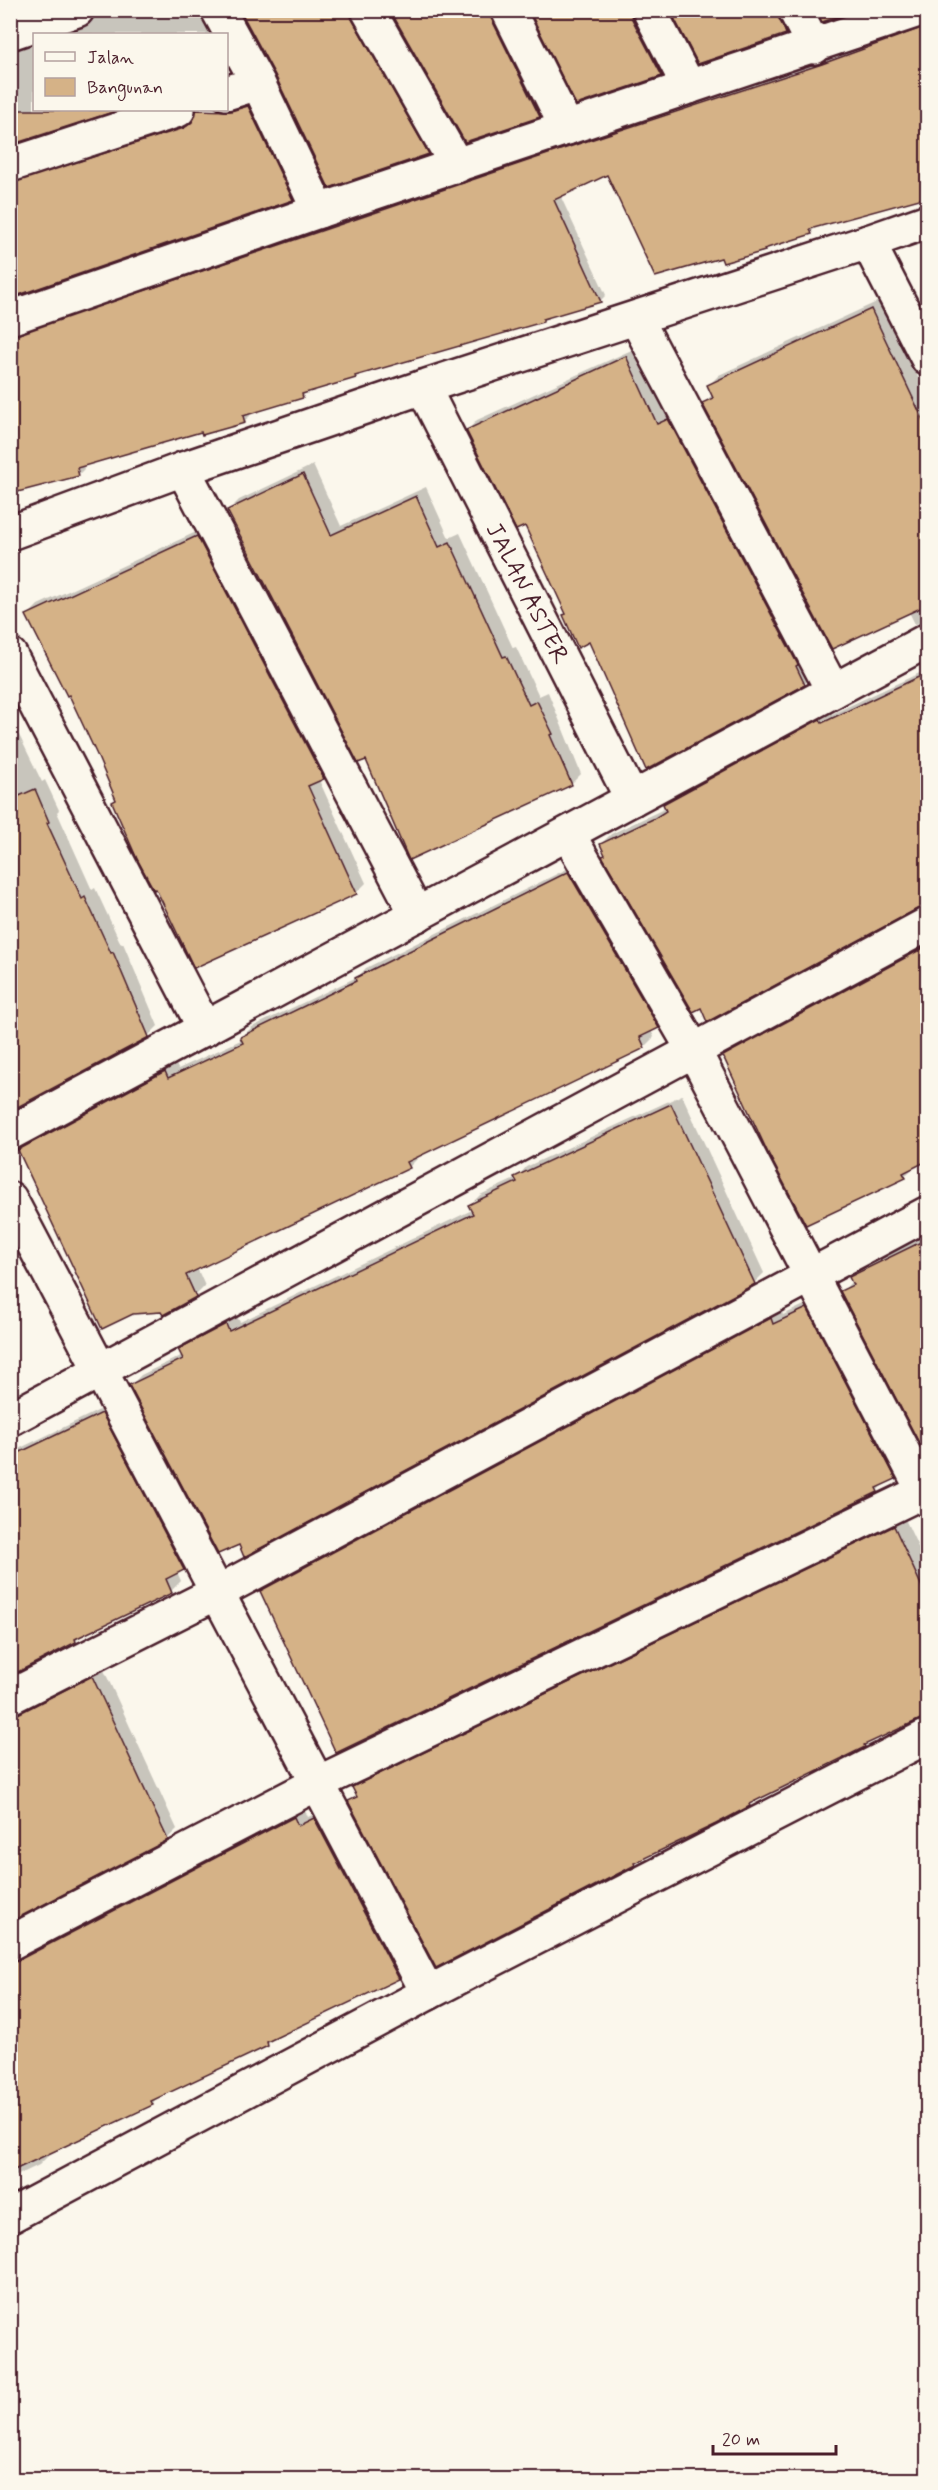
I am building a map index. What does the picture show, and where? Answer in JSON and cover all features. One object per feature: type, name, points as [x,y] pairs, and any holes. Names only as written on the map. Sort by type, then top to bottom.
[{"type":"street","points":[[10,33],[77,10]]},
{"type":"street","points":[[218,10],[258,83],[319,211]]},
{"type":"street","points":[[368,10],[457,166]]},
{"type":"street","points":[[508,10],[567,128]]},
{"type":"street","points":[[649,10],[689,87]]},
{"type":"street","points":[[795,10],[814,47]]},
{"type":"street","points":[[10,318],[319,211],[814,47],[918,10]]},
{"type":"street","points":[[228,92],[258,83]]},
{"type":"street","points":[[10,165],[175,111]]},
{"type":"street","points":[[10,533],[183,469],[423,387],[927,221]]},
{"type":"street","points":[[868,242],[927,358]]},
{"type":"street","points":[[636,318],[833,692]]},
{"type":"street","name":"JALAN ASTER","points":[[423,387],[632,799]]},
{"type":"street","points":[[183,469],[417,915]]},
{"type":"street","points":[[10,1133],[927,640]]},
{"type":"street","points":[[10,655],[205,1029]]},
{"type":"street","points":[[10,1943],[318,1783],[926,1493],[810,1276],[694,1051],[568,834]]},
{"type":"street","points":[[10,1419],[927,924]]},
{"type":"street","points":[[10,1199],[428,1992]]},
{"type":"street","points":[[10,1697],[218,1592],[927,1213]]},
{"type":"street","points":[[10,2216],[428,1992],[927,1736]]},
{"type":"building","points":[[240,10],[349,10],[429,154],[329,188],[275,75]]},
{"type":"building","points":[[390,10],[490,10],[491,18],[540,117],[465,142]]},
{"type":"building","points":[[529,10],[630,10],[632,19],[662,76],[576,105]]},
{"type":"building","points":[[680,10],[777,10],[786,34],[698,64],[672,14]]},
{"type":"building","points":[[816,10],[858,10],[822,22]]},
{"type":"building","points":[[927,26],[927,197],[810,229],[812,234],[764,249],[765,251],[723,263],[721,258],[655,277],[607,175],[554,200],[601,302],[543,319],[543,322],[355,376],[356,378],[302,394],[303,398],[243,416],[245,423],[202,435],[201,432],[77,468],[79,476],[10,494],[10,336],[822,64]]},
{"type":"building","points":[[248,106],[293,200],[10,298],[10,183],[184,128],[192,122],[196,111],[231,111]]},
{"type":"building","points":[[10,110],[116,111],[10,145]]},
{"type":"building","points":[[871,309],[927,428],[927,605],[832,649],[702,403],[713,398],[707,385]]},
{"type":"building","points":[[626,356],[657,424],[668,419],[798,665],[796,666],[805,685],[646,770],[589,642],[578,648],[563,615],[566,614],[525,526],[516,530],[466,430]]},
{"type":"building","points":[[303,474],[331,535],[416,496],[439,547],[450,542],[503,657],[506,656],[529,705],[537,701],[553,734],[550,735],[572,785],[409,860],[366,760],[358,763],[227,510]]},
{"type":"building","points":[[197,536],[324,779],[308,786],[357,894],[194,968],[156,889],[154,890],[137,859],[112,802],[116,800],[97,755],[69,695],[67,696],[26,615]]},
{"type":"building","points":[[927,673],[927,905],[707,1022],[701,1008],[693,1012],[602,856],[605,855],[600,844],[655,818],[666,811],[663,804],[820,719],[822,723]]},
{"type":"building","points":[[35,789],[49,822],[47,823],[82,899],[85,897],[111,953],[113,952],[149,1037],[10,1111],[10,800]]},
{"type":"building","points":[[568,872],[659,1028],[640,1037],[645,1048],[407,1162],[410,1168],[186,1275],[196,1297],[163,1315],[161,1312],[133,1314],[102,1329],[18,1150],[165,1071],[168,1078],[243,1043],[240,1037],[356,981],[355,978]]},
{"type":"building","points":[[927,946],[927,1161],[903,1173],[906,1178],[806,1225],[768,1153],[723,1056]]},
{"type":"building","points":[[671,1104],[755,1284],[244,1557],[239,1545],[218,1554],[129,1385],[183,1359],[178,1349],[226,1324],[229,1331],[473,1214],[468,1205],[517,1182],[514,1177]]},
{"type":"building","points":[[927,1239],[927,1458],[840,1291],[853,1285],[849,1277]]},
{"type":"building","points":[[807,1308],[896,1479],[876,1488],[878,1492],[336,1753],[260,1591],[771,1318],[773,1324]]},
{"type":"building","points":[[102,1413],[184,1570],[166,1579],[172,1593],[75,1639],[76,1642],[10,1676],[10,1457]]},
{"type":"building","points":[[894,1526],[927,1598],[927,1716],[864,1745],[865,1747],[749,1804],[750,1806],[716,1824],[634,1863],[635,1865],[436,1968],[348,1801],[357,1797],[352,1787]]},
{"type":"building","points":[[92,1676],[168,1840],[10,1922],[10,1715],[18,1714]]},
{"type":"building","points":[[294,1817],[298,1826],[314,1818],[399,1979],[267,2042],[268,2046],[151,2101],[153,2105],[10,2172],[10,1962],[19,1960]]}]
